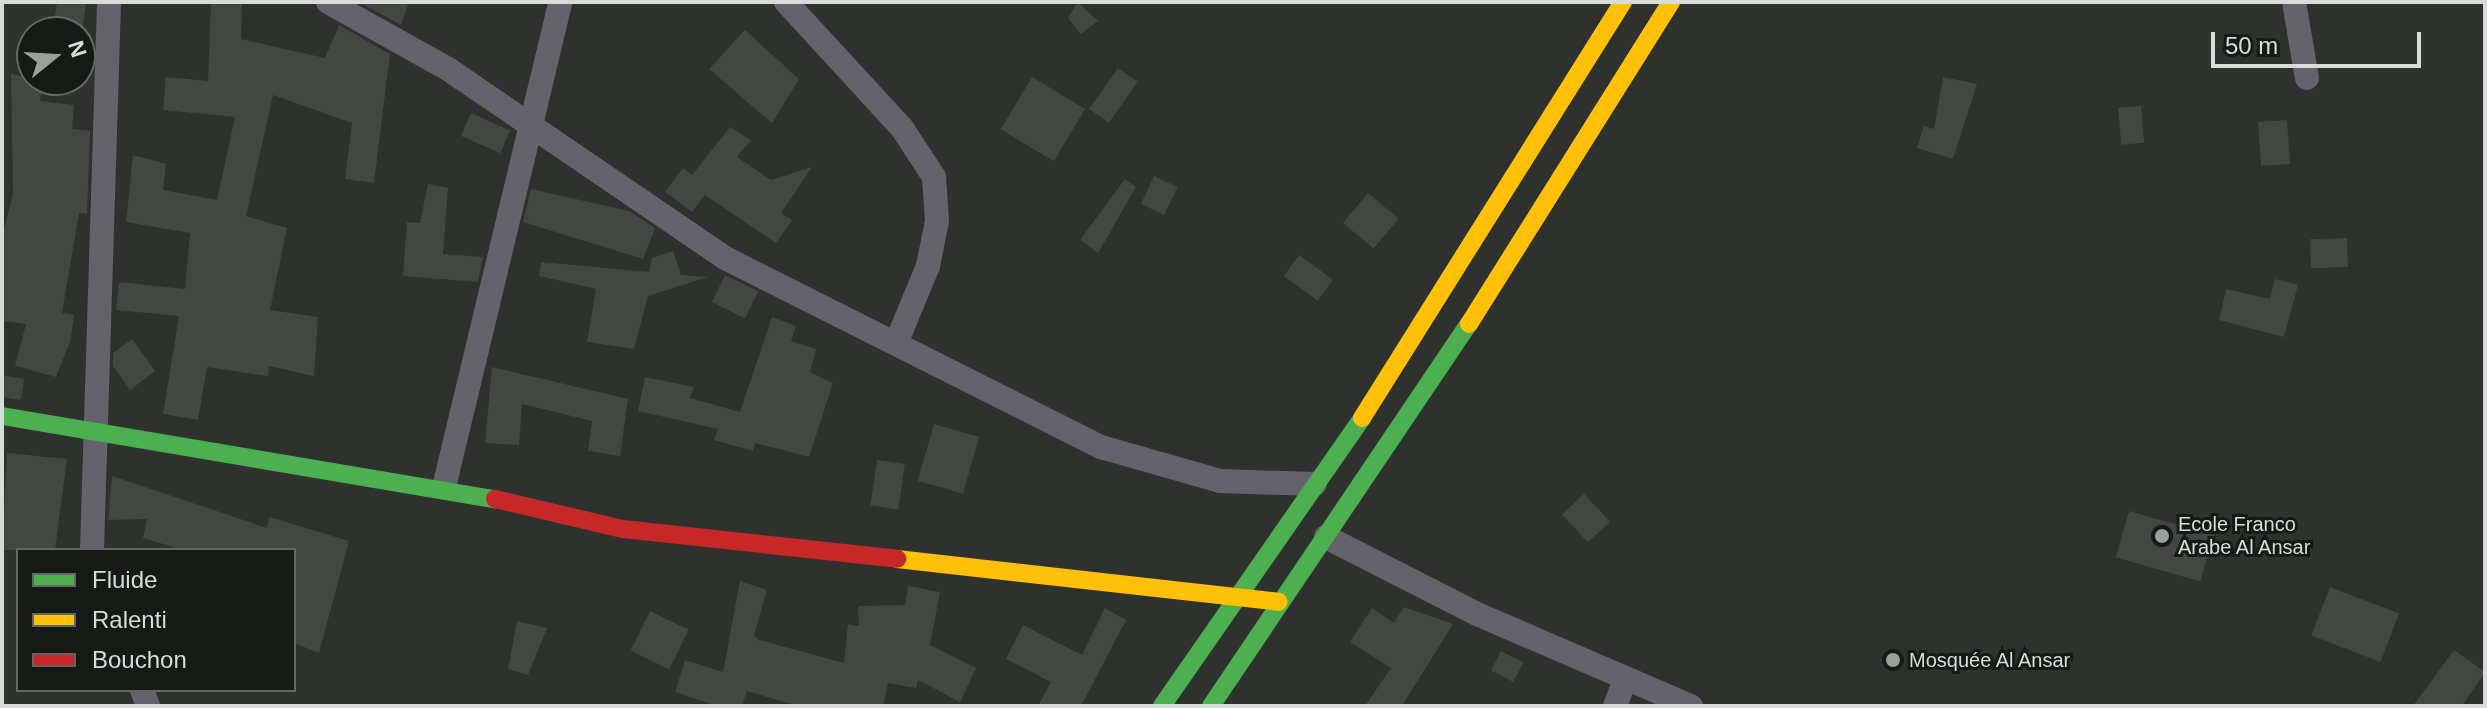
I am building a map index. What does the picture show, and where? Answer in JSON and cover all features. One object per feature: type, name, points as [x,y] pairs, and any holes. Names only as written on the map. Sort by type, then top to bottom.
[{"type":"main road","points":[[1162,706],[1403,359],[1623,2]]},
{"type":"main road","points":[[1211,706],[1279,602],[1418,406],[1671,2]]},
{"type":"main road","points":[[2,416],[92,435],[444,487],[623,529],[1279,602]]},
{"type":"street","points":[[92,548],[92,435],[109,2]]},
{"type":"street","points":[[328,2],[374,22],[725,258],[897,341],[1101,447],[1220,481],[1315,484]]},
{"type":"street","points":[[444,487],[534,128],[560,2]]},
{"type":"street","points":[[786,2],[902,128],[934,177],[937,221],[928,266],[897,341]]},
{"type":"street","points":[[2294,2],[2307,78]]},
{"type":"street","points":[[1326,537],[1624,682],[1691,706]]},
{"type":"street","points":[[1615,706],[1624,682]]},
{"type":"building","points":[[57,2],[86,2],[84,16],[55,16]]},
{"type":"building","points":[[211,2],[242,2],[241,39],[325,58],[339,25],[390,54],[374,183],[345,179],[352,123],[273,95],[246,216],[287,228],[270,310],[318,317],[314,376],[269,366],[268,376],[207,367],[198,420],[163,414],[179,316],[116,310],[119,282],[185,289],[190,233],[126,222],[133,155],[166,164],[163,190],[217,200],[235,117],[163,110],[166,77],[208,81]]},
{"type":"building","points":[[359,2],[409,2],[401,25]]},
{"type":"building","points":[[1078,2],[1098,21],[1081,34],[1068,18]]},
{"type":"building","points":[[745,30],[799,79],[772,123],[709,69]]},
{"type":"building","points":[[1118,68],[1138,82],[1109,123],[1089,109]]},
{"type":"building","points":[[11,74],[16,75],[16,96],[41,96],[40,101],[74,105],[72,129],[90,131],[87,214],[79,213],[62,313],[74,315],[70,342],[56,377],[15,366],[26,324],[2,321],[2,237],[13,194]]},
{"type":"building","points":[[1032,77],[1085,109],[1054,161],[1001,129]]},
{"type":"building","points":[[1943,77],[1977,84],[1953,159],[1917,148],[1924,126],[1934,129]]},
{"type":"building","points":[[2141,106],[2144,143],[2121,145],[2118,108]]},
{"type":"building","points":[[471,113],[510,130],[500,153],[461,136]]},
{"type":"building","points":[[2287,120],[2290,164],[2261,166],[2258,122]]},
{"type":"building","points":[[730,127],[751,140],[737,157],[771,180],[812,167],[781,213],[792,220],[776,243],[705,195],[692,212],[665,192],[683,168],[692,175]]},
{"type":"building","points":[[1154,176],[1178,187],[1164,215],[1141,204]]},
{"type":"building","points":[[1125,179],[1136,187],[1098,253],[1080,240]]},
{"type":"building","points":[[428,184],[448,188],[443,254],[483,257],[478,282],[403,276],[407,222],[420,223]]},
{"type":"building","points":[[531,189],[629,211],[655,228],[643,259],[523,222]]},
{"type":"building","points":[[1368,193],[1399,219],[1374,249],[1343,223]]},
{"type":"building","points":[[2347,238],[2348,267],[2311,268],[2310,239]]},
{"type":"building","points":[[673,251],[681,275],[708,277],[648,296],[634,349],[587,342],[596,289],[539,276],[541,262],[649,272],[652,258]]},
{"type":"building","points":[[1299,255],[1333,280],[1318,301],[1284,276]]},
{"type":"building","points":[[725,275],[758,291],[745,318],[712,302]]},
{"type":"building","points":[[2275,279],[2298,285],[2284,337],[2219,320],[2226,289],[2270,299]]},
{"type":"building","points":[[772,317],[796,326],[791,341],[816,349],[810,372],[833,383],[809,457],[755,443],[753,451],[714,440],[718,429],[638,411],[645,377],[694,387],[690,398],[740,412]]},
{"type":"building","points":[[132,339],[155,371],[130,390],[113,366],[113,353]]},
{"type":"building","points":[[492,367],[628,399],[620,456],[588,451],[592,421],[522,404],[519,445],[485,443]]},
{"type":"building","points":[[2,375],[24,379],[21,400],[2,397]]},
{"type":"building","points":[[934,424],[979,437],[963,494],[918,481]]},
{"type":"building","points":[[7,453],[67,459],[55,548],[2,550]]},
{"type":"building","points":[[877,460],[905,464],[898,509],[871,506]]},
{"type":"building","points":[[112,476],[267,528],[269,517],[349,541],[319,653],[296,644],[296,548],[176,548],[143,538],[147,519],[108,520]]},
{"type":"building","points":[[1584,494],[1610,522],[1588,542],[1562,514]]},
{"type":"building","points":[[2129,511],[2214,535],[2200,581],[2116,557]]},
{"type":"building","points":[[740,581],[767,590],[754,635],[759,640],[844,663],[848,624],[859,626],[858,606],[905,605],[908,586],[940,592],[930,645],[976,668],[960,702],[918,680],[916,688],[888,683],[883,706],[798,706],[747,691],[742,706],[717,706],[675,692],[685,660],[723,672]]},
{"type":"building","points":[[2330,587],[2399,614],[2380,662],[2311,636]]},
{"type":"building","points":[[1404,607],[1453,624],[1402,706],[1365,706],[1391,668],[1350,642],[1372,608],[1394,623]]},
{"type":"building","points":[[1105,608],[1126,620],[1081,706],[1038,706],[1051,682],[1006,659],[1023,625],[1082,655]]},
{"type":"building","points":[[650,611],[689,630],[669,669],[631,651]]},
{"type":"building","points":[[517,621],[547,628],[528,675],[508,669]]},
{"type":"building","points":[[2454,650],[2485,672],[2462,706],[2413,706]]},
{"type":"building","points":[[1501,651],[1523,662],[1513,682],[1491,671]]},
{"type":"traffic: fast","points":[[1211,706],[1469,324]]},
{"type":"traffic: fast","points":[[2,416],[495,499]]},
{"type":"traffic: fast","points":[[1162,706],[1362,418]]},
{"type":"traffic: slow","points":[[1362,418],[1623,2]]},
{"type":"traffic: slow","points":[[1469,324],[1671,2]]},
{"type":"traffic: slow","points":[[897,559],[1279,602]]},
{"type":"traffic: jam","points":[[495,499],[623,529],[897,559]]},
{"type":"place","name":"Ecole Franco Arabe Al Ansar","points":[[2162,536]]},
{"type":"place","name":"Mosquée Al Ansar","points":[[1893,660]]}]
